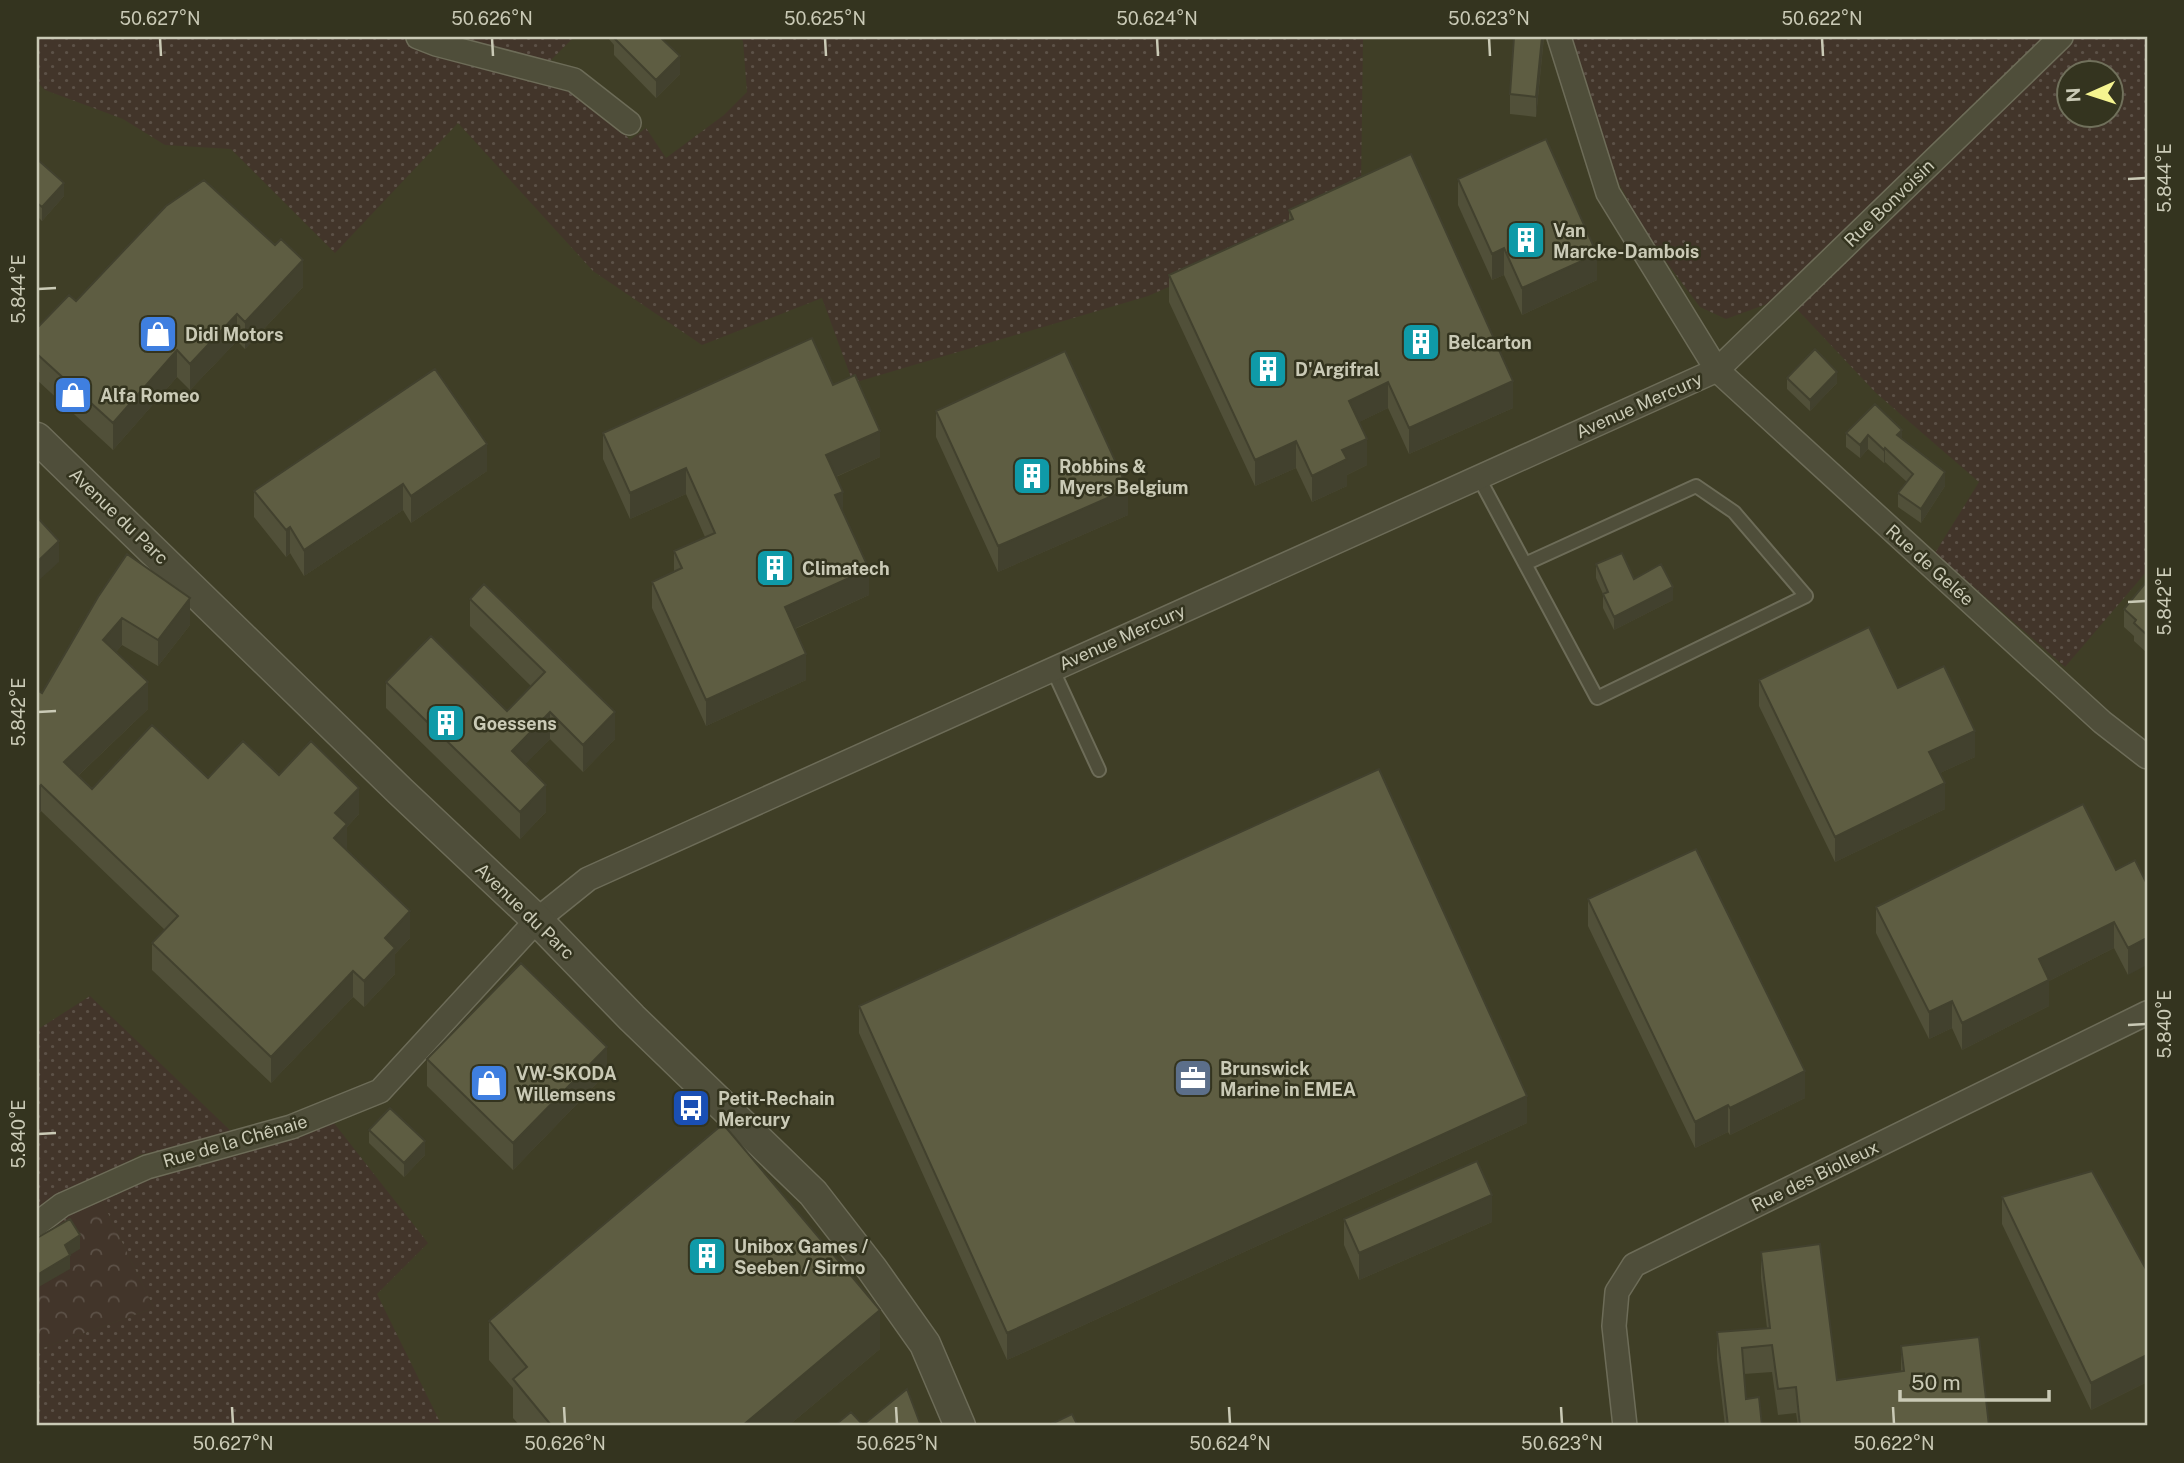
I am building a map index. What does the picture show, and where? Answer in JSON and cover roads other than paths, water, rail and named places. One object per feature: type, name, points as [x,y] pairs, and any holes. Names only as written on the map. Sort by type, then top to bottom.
[{"type":"street","points":[[418,37],[574,80],[629,123]]},
{"type":"street","name":"Rue de Gelée","points":[[1559,37],[1608,193],[1717,370],[2102,722],[2147,757]]},
{"type":"street","name":"Rue Bonvoisin","points":[[1717,370],[2061,37]]},
{"type":"street","name":"Avenue Mercury","points":[[537,920],[588,879],[1717,370]]},
{"type":"street","name":"Avenue du Parc","points":[[37,438],[400,791],[537,920],[632,1018],[813,1193],[872,1269],[925,1344],[960,1426]]},
{"type":"street","name":"Rue de la Chênaie","points":[[37,1224],[62,1205],[146,1167],[291,1128],[380,1091],[537,920]]},
{"type":"street","name":"Rue des Biolleux","points":[[1625,1426],[1614,1326],[1616,1292],[1634,1265],[2147,1013]]},
{"type":"lane","points":[[1479,478],[1525,564],[1597,698],[1806,596],[1734,513],[1696,486],[1525,564]]},
{"type":"lane","points":[[1052,668],[1099,770]]},
{"type":"place","name":"Van Marcke-Dambois","points":[[1526,240]]},
{"type":"place","name":"Didi Motors","points":[[158,334]]},
{"type":"place","name":"Belcarton","points":[[1421,342]]},
{"type":"place","name":"D'Argifral","points":[[1268,369]]},
{"type":"place","name":"Alfa Romeo","points":[[73,395]]},
{"type":"place","name":"Robbins & Myers Belgium","points":[[1032,476]]},
{"type":"place","name":"Climatech","points":[[775,568]]},
{"type":"place","name":"Goessens","points":[[446,723]]},
{"type":"place","name":"Brunswick Marine in EMEA","points":[[1193,1078]]},
{"type":"place","name":"VW-SKODA Willemsens","points":[[489,1083]]},
{"type":"place","name":"Petit-Rechain Mercury","points":[[691,1108]]},
{"type":"place","name":"Unibox Games / Seeben / Sirmo","points":[[707,1256]]}]
